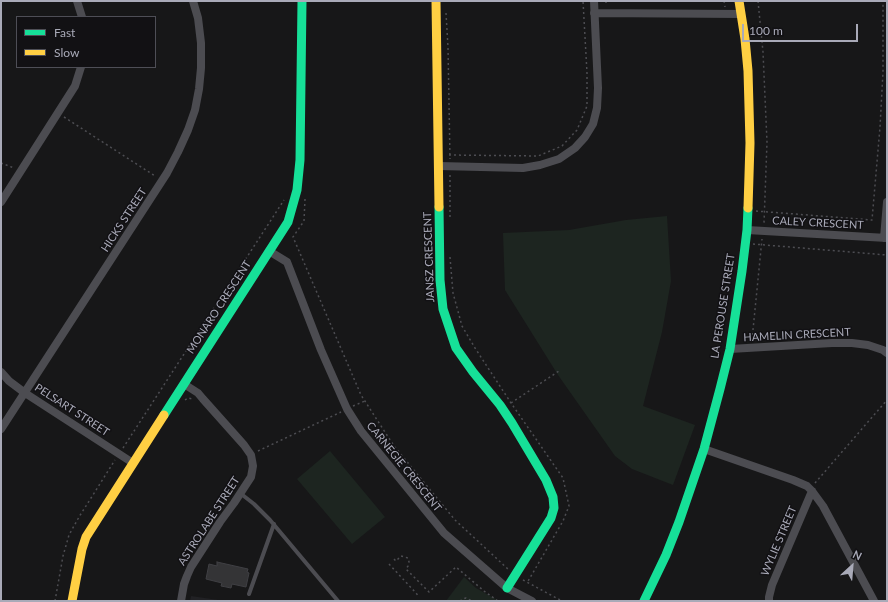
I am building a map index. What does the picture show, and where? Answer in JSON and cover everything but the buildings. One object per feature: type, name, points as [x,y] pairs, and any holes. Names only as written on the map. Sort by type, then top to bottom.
[{"type":"street","points":[[76,1],[82,16]]},
{"type":"street","name":"HICKS STREET","points":[[1,429],[162,180],[178,152],[188,130],[195,110],[201,68],[201,43],[198,18],[193,1]]},
{"type":"street","name":"MONARO CRESCENT","points":[[72,601],[82,549],[86,537],[288,222],[297,190],[300,160],[302,1]]},
{"type":"street","name":"JANSZ CRESCENT","points":[[436,1],[440,280],[443,309],[456,348],[512,423],[546,480],[553,497],[554,508],[551,518],[507,588]]},
{"type":"street","points":[[438,166],[523,168],[540,165],[559,159],[575,148],[585,137],[593,124],[597,108],[598,88],[594,1]]},
{"type":"street","name":"LA PEROUSE STREET","points":[[644,601],[666,555],[704,449],[730,349],[747,230],[750,143],[745,39],[739,1]]},
{"type":"street","points":[[594,13],[741,14]]},
{"type":"street","points":[[1,202],[74,86],[81,68]]},
{"type":"street","points":[[886,238],[887,202]]},
{"type":"street","name":"CALEY CRESCENT","points":[[747,230],[886,238]]},
{"type":"street","name":"CARNEGIE CRESCENT","points":[[269,251],[286,262],[321,350],[347,408],[360,431],[444,533],[507,588],[532,601]]},
{"type":"street","name":"HAMELIN CRESCENT","points":[[730,349],[852,343],[868,345],[883,350],[887,353]]},
{"type":"street","name":"PELSART STREET","points":[[1,372],[9,381],[25,393],[133,463]]},
{"type":"street","points":[[184,384],[198,393],[251,455]]},
{"type":"street","points":[[704,449],[807,486],[822,506],[874,601]]},
{"type":"street","name":"ASTROLABE STREET","points":[[182,601],[184,584],[191,568],[251,476],[253,466],[251,455]]},
{"type":"street","name":"WYLIE STREET","points":[[769,601],[772,585],[811,490]]},
{"type":"lane","points":[[240,493],[254,504],[274,524],[338,601]]},
{"type":"lane","points":[[249,594],[274,524]]},
{"type":"path","points":[[438,155],[538,156],[562,146],[577,130],[587,106],[587,73],[583,1]]},
{"type":"path","points":[[724,1],[726,14]]},
{"type":"path","points":[[751,348],[764,231],[767,142],[763,52],[758,1]]},
{"type":"path","points":[[747,210],[872,220],[883,72],[882,1]]},
{"type":"path","points":[[446,9],[448,47],[450,219]]},
{"type":"path","points":[[58,112],[162,180]]},
{"type":"path","points":[[1,163],[21,171]]},
{"type":"path","points":[[305,198],[304,221],[292,237],[364,401],[394,446],[455,520],[514,575],[562,601]]},
{"type":"path","points":[[55,601],[63,556],[69,535],[79,517],[284,199]]},
{"type":"path","points":[[745,243],[887,256]]},
{"type":"path","points":[[450,256],[453,293],[462,326],[511,403],[563,478],[569,506],[563,521],[527,583]]},
{"type":"path","points":[[511,403],[559,371]]},
{"type":"path","points":[[181,402],[188,398],[196,400]]},
{"type":"path","points":[[811,490],[887,400]]},
{"type":"path","points":[[251,455],[364,401]]},
{"type":"path","points":[[394,559],[396,561],[401,556],[408,558],[409,562],[406,569],[429,592],[456,566],[484,591],[498,601]]},
{"type":"path","points":[[389,564],[419,597]]},
{"type":"path","points":[[460,601],[466,598],[472,601]]},
{"type":"shaded area","points":[[667,216],[671,281],[662,332],[643,406],[695,425],[673,485],[632,469],[615,456],[558,375],[505,290],[503,233],[569,230],[626,220]]},
{"type":"shaded area","points":[[330,451],[385,517],[352,544],[297,479]]},
{"type":"shaded area","points":[[464,577],[476,588],[499,601],[446,601]]},
{"type":"shaded area","points":[[191,596],[225,601],[190,601]]},
{"type":"traffic: fast","points":[[164,415],[288,222],[297,190],[300,160],[302,1]]},
{"type":"traffic: fast","points":[[439,207],[440,280],[443,309],[456,348],[512,423],[546,480],[553,497],[554,508],[551,518],[507,588]]},
{"type":"traffic: fast","points":[[644,601],[666,555],[679,522],[704,449],[720,389],[730,349],[742,271],[748,208]]},
{"type":"traffic: slow","points":[[436,1],[439,207]]},
{"type":"traffic: slow","points":[[739,1],[748,71],[750,143],[748,208]]},
{"type":"traffic: slow","points":[[72,601],[82,549],[86,537],[164,415]]}]
